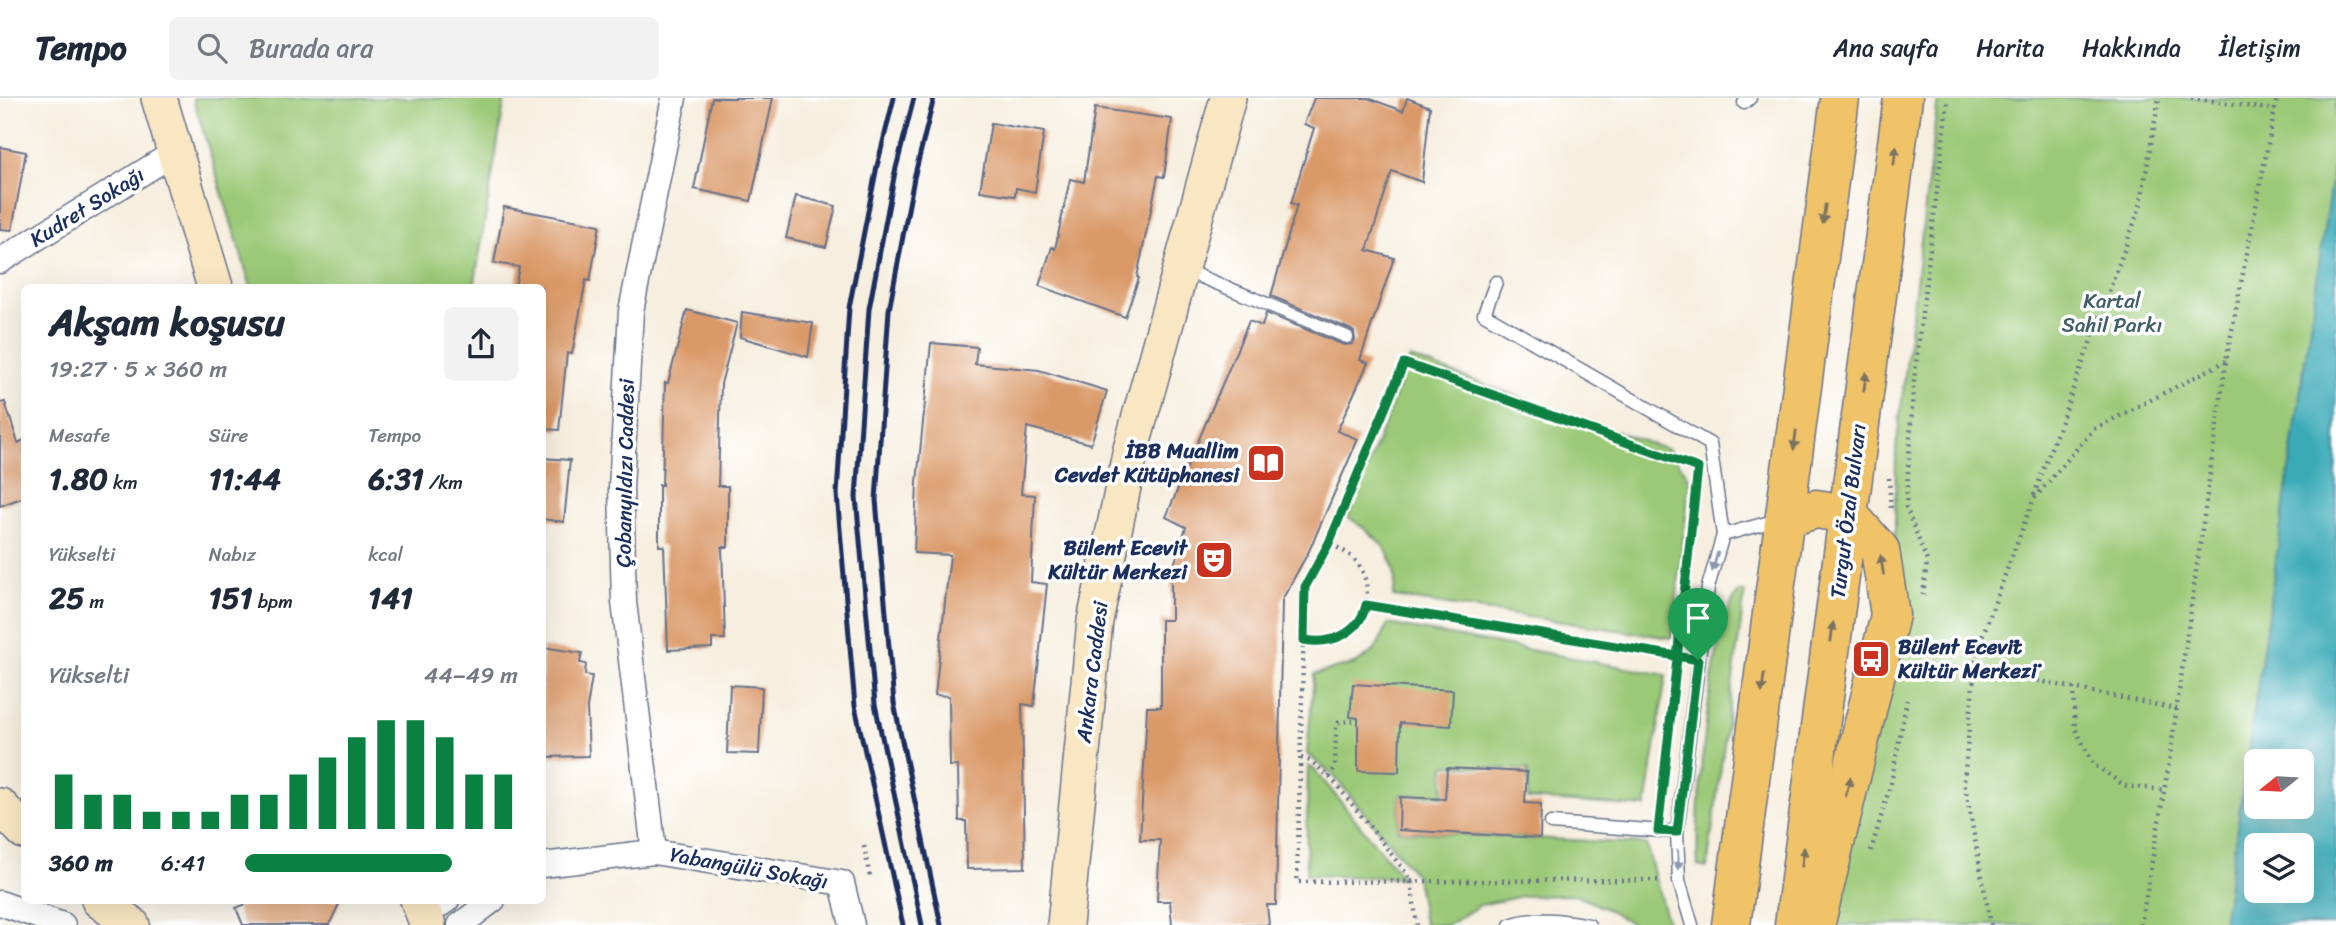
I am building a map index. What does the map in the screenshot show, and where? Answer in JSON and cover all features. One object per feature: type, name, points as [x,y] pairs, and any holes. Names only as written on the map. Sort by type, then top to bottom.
[{"type":"highway","points":[[1731,925],[1840,98]]},
{"type":"highway","name":"Turgut Özal Bulvarı","points":[[1794,925],[1903,98]]},
{"type":"highway","points":[[1785,518],[1816,509],[1848,514],[1880,550],[1890,615],[1815,925]]},
{"type":"main road","points":[[159,98],[214,284]]},
{"type":"main road","name":"Ankara Caddesi","points":[[1065,925],[1095,621],[1131,449],[1228,98]]},
{"type":"main road","points":[[0,806],[21,828]]},
{"type":"main road","points":[[104,904],[132,925]]},
{"type":"street","name":"Çobanyıldızı Caddesi","points":[[654,852],[624,602],[621,488],[631,311],[674,98]]},
{"type":"street","name":"Kudret Sokağı","points":[[0,261],[174,153]]},
{"type":"street","name":"Yabangülü Sokağı","points":[[546,881],[654,852]]},
{"type":"street","name":"Yabangülü Sokağı","points":[[546,865],[654,852],[842,883],[852,925]]},
{"type":"street","points":[[0,903],[64,925]]},
{"type":"street","points":[[460,925],[488,904]]},
{"type":"lane","points":[[1181,268],[1347,337]]},
{"type":"lane","points":[[1496,282],[1484,314],[1710,444],[1723,535],[1707,587],[1677,832],[1679,881],[1692,925]]},
{"type":"lane","points":[[1723,535],[1785,518]]},
{"type":"lane","points":[[1551,823],[1677,832]]},
{"type":"lane","points":[[1510,925],[1523,920],[1589,925]]},
{"type":"path","points":[[1922,601],[1927,561],[1906,507],[1913,389],[1948,98]]},
{"type":"path","points":[[1991,925],[1964,782],[1976,653],[2140,207],[2159,98]]},
{"type":"path","points":[[2191,98],[2275,110]]},
{"type":"path","points":[[2141,925],[2165,790],[2227,361],[2277,98]]},
{"type":"path","points":[[2033,499],[2094,429],[2227,361]]},
{"type":"path","points":[[1687,907],[1658,880],[1297,882],[1305,587],[1329,543],[1404,363],[1698,468]]},
{"type":"path","points":[[1684,589],[1695,495]]},
{"type":"path","points":[[1304,640],[1331,641],[1346,634],[1358,622],[1366,605],[1364,576],[1356,561],[1329,543]]},
{"type":"path","points":[[1366,605],[1698,660]]},
{"type":"path","points":[[1677,656],[1678,642]]},
{"type":"path","points":[[1911,681],[1915,655]]},
{"type":"path","points":[[1913,668],[1975,668],[2177,709]]},
{"type":"path","points":[[2073,688],[2075,728],[2093,764],[2125,786],[2165,790]]},
{"type":"path","points":[[1869,857],[1891,783],[1908,694]]},
{"type":"path","points":[[1329,777],[1335,767],[1336,727],[1339,722],[1353,721]]},
{"type":"path","points":[[1301,758],[1311,761],[1329,777],[1411,881],[1417,925]]},
{"type":"path","points":[[1658,831],[1658,880]]},
{"type":"path","points":[[864,846],[871,881]]},
{"type":"green space","points":[[193,98],[505,98],[474,284],[250,284]]},
{"type":"green space","name":"Kartal Sahil Parkı","points":[[1938,98],[2336,98],[2336,148],[2249,749],[2244,749],[2244,781],[2223,925],[1827,925],[1894,594],[1896,449]]},
{"type":"green space","points":[[1410,358],[1669,450],[1690,479],[1672,638],[1393,597],[1394,570],[1386,550],[1370,533],[1348,517]]},
{"type":"green space","points":[[1739,592],[1745,592],[1707,868],[1698,866],[1697,843],[1706,723],[1720,640],[1729,610]]},
{"type":"green space","points":[[1388,624],[1666,675],[1646,807],[1528,799],[1528,770],[1445,765],[1443,796],[1400,795],[1398,831],[1646,844],[1668,925],[1634,925],[1575,895],[1523,896],[1480,905],[1448,925],[1424,924],[1416,875],[1334,776],[1307,754],[1314,674],[1355,664],[1375,650]]},
{"type":"green space","points":[[1308,766],[1314,769],[1403,878],[1306,875]]},
{"type":"water","points":[[2336,148],[2336,925],[2223,925],[2244,781],[2244,819],[2314,819],[2314,749],[2249,749]]},
{"type":"building","points":[[712,98],[773,98],[751,201],[694,189]]},
{"type":"building","points":[[1314,98],[1368,98],[1403,111],[1407,98],[1430,107],[1422,182],[1392,171],[1367,250],[1394,258],[1360,360],[1368,363],[1337,431],[1358,439],[1309,551],[1282,600],[1276,905],[1267,905],[1269,925],[1172,925],[1170,901],[1157,901],[1160,840],[1140,840],[1147,707],[1161,707],[1161,620],[1171,620],[1171,575],[1186,527],[1166,517],[1249,321],[1262,326],[1266,313],[1344,345],[1352,344],[1355,340],[1354,332],[1350,329],[1271,296],[1297,205],[1291,203],[1314,128],[1304,124]]},
{"type":"building","points":[[1095,108],[1172,119],[1164,177],[1158,176],[1137,277],[1139,278],[1125,317],[1039,286],[1052,247],[1055,249],[1070,179],[1084,182]]},
{"type":"building","points":[[991,123],[1044,132],[1035,192],[1016,188],[1015,196],[980,191]]},
{"type":"building","points":[[0,147],[26,152],[12,230],[0,229]]},
{"type":"building","points":[[796,196],[836,206],[826,247],[786,238]]},
{"type":"building","points":[[504,207],[600,225],[590,281],[586,280],[572,354],[567,353],[559,430],[546,429],[546,284],[516,284],[519,267],[494,263]]},
{"type":"building","points":[[687,310],[737,323],[721,384],[718,486],[728,486],[728,547],[722,547],[725,639],[712,639],[712,648],[668,650],[664,546],[659,546],[659,485],[662,485],[665,383],[668,383]]},
{"type":"building","points":[[742,312],[813,323],[808,357],[740,337]]},
{"type":"building","points":[[931,343],[977,347],[975,364],[1039,370],[1107,391],[1091,444],[1027,427],[1021,494],[1035,495],[1031,582],[1047,584],[1034,706],[1022,704],[1025,868],[967,869],[966,821],[959,821],[958,766],[950,766],[949,696],[935,695],[950,555],[914,553],[917,482]]},
{"type":"building","points":[[5,402],[18,443],[21,442],[21,498],[0,506],[0,403]]},
{"type":"building","points":[[546,458],[570,460],[564,522],[546,520]]},
{"type":"building","points":[[546,648],[582,653],[580,663],[586,664],[585,675],[592,676],[587,708],[589,756],[546,757]]},
{"type":"building","points":[[1353,684],[1453,690],[1451,726],[1400,723],[1399,772],[1358,771],[1358,718],[1350,717]]},
{"type":"building","points":[[730,685],[762,687],[759,754],[727,753]]},
{"type":"building","points":[[1447,768],[1527,772],[1525,803],[1541,804],[1540,838],[1399,830],[1400,797],[1445,799]]},
{"type":"building","points":[[246,904],[339,904],[329,925],[243,925],[236,908]]},
{"type":"railway","points":[[894,98],[877,166],[849,308],[837,494],[855,706],[903,925]]},
{"type":"railway","points":[[914,98],[895,172],[869,309],[856,497],[875,704],[922,925]]},
{"type":"railway","points":[[934,98],[914,178],[889,310],[876,500],[894,703],[941,925]]},
{"type":"place","name":"İBB Muallim Cevdet Kütüphanesi","points":[[1266,463]]},
{"type":"place","name":"Bülent Ecevit Kültür Merkezi","points":[[1214,560]]},
{"type":"place","name":"Bülent Ecevi̇t Kültür Merkezi̇","points":[[1871,659]]},
{"type":"route","points":[[1698,660],[1677,656],[1457,621],[1366,605],[1358,622],[1346,634],[1331,641],[1304,640],[1305,587],[1329,543],[1404,363],[1698,468],[1677,656],[1658,831],[1677,832],[1698,660]]}]
